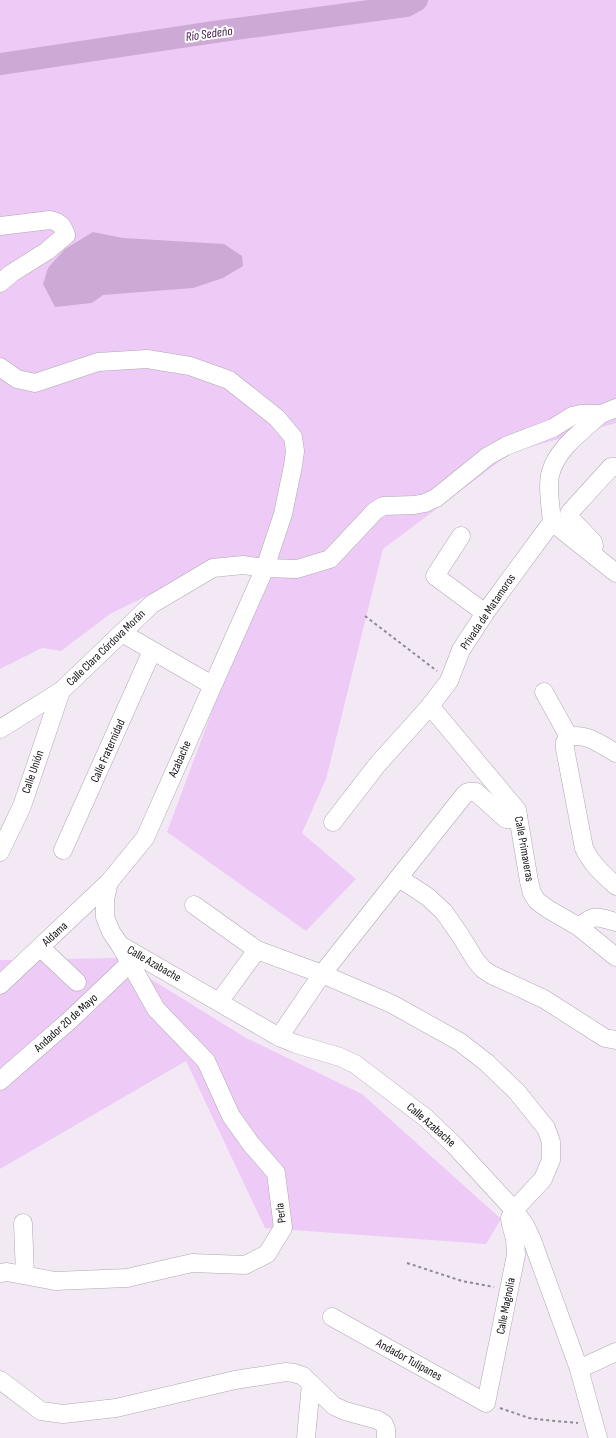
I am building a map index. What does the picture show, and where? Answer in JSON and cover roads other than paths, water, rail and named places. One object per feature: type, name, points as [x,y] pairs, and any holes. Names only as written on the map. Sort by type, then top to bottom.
[{"type":"street","points":[[0,226],[50,220],[58,222],[63,227],[66,235],[47,251],[12,273],[0,283]]},
{"type":"street","name":"Azabache","points":[[0,367],[17,379],[34,383],[98,362],[147,359],[190,366],[229,380],[277,418],[293,437],[295,451],[294,466],[283,514],[266,568],[212,685],[145,838],[109,882],[105,899],[105,917],[111,932],[120,945]]},
{"type":"street","points":[[266,568],[296,569],[330,558],[375,511],[383,506],[414,505],[425,503],[436,498],[488,456],[506,446],[553,428],[572,416],[608,411]]},
{"type":"street","points":[[608,411],[576,436],[561,452],[554,463],[550,476],[552,522],[616,573]]},
{"type":"street","points":[[592,553],[594,546],[593,542],[570,518],[569,514],[611,468],[616,467]]},
{"type":"street","name":"Privada de Matamoros","points":[[333,822],[377,765],[430,706],[449,681],[461,650],[485,614],[552,522]]},
{"type":"street","points":[[461,536],[435,576],[485,614]]},
{"type":"street","name":"Calle Clara Córdova Morán","points":[[0,729],[61,691],[152,604],[213,568],[243,565],[266,568]]},
{"type":"street","points":[[122,633],[212,685]]},
{"type":"street","name":"Calle Fraternidad","points":[[63,850],[152,651]]},
{"type":"street","name":"Calle Unión","points":[[0,852],[22,806],[61,691]]},
{"type":"street","points":[[544,692],[569,736]]},
{"type":"street","name":"Calle Primaveras","points":[[430,706],[518,810],[528,881],[532,893],[537,901],[548,909],[579,926],[616,957]]},
{"type":"street","points":[[616,753],[586,736],[569,736],[565,742],[565,749],[584,848],[588,859],[592,864],[616,886]]},
{"type":"street","points":[[279,1037],[322,974],[465,794],[468,792],[476,792],[506,819],[509,820],[518,816]]},
{"type":"street","points":[[399,878],[428,897],[444,912],[460,934],[476,961],[483,969],[492,975],[544,999],[604,1038],[616,1040]]},
{"type":"street","name":"Aldama","points":[[0,985],[109,882]]},
{"type":"street","points":[[194,905],[257,950],[322,974],[392,1004],[460,1042],[487,1063],[517,1092],[546,1128],[551,1142],[551,1160],[542,1179],[514,1210]]},
{"type":"street","points":[[579,926],[593,917],[599,917],[616,922]]},
{"type":"street","name":"Perla","points":[[0,1273],[7,1272],[55,1281],[127,1278],[192,1263],[245,1265],[267,1254],[283,1228],[276,1173],[251,1144],[231,1116],[206,1061],[156,1009],[120,945]]},
{"type":"street","name":"Calle Azabache","points":[[120,945],[279,1037],[296,1044],[340,1057],[355,1064],[426,1118],[455,1146],[514,1210],[525,1225],[532,1240],[579,1369],[598,1438]]},
{"type":"street","points":[[40,947],[77,982]]},
{"type":"street","points":[[220,1002],[257,950]]},
{"type":"street","name":"Andador 20 de Mayo","points":[[0,1081],[70,1020],[130,963]]},
{"type":"street","name":"Calle Magnolia","points":[[486,1403],[516,1255],[515,1238],[510,1218],[514,1210]]},
{"type":"street","points":[[23,1223],[25,1275]]},
{"type":"street","name":"Andador Tulipanes","points":[[332,1317],[486,1403]]},
{"type":"street","points":[[579,1369],[616,1352]]},
{"type":"street","points":[[0,1380],[41,1411],[63,1414],[116,1408],[235,1380],[286,1372],[294,1373],[302,1376],[334,1406],[345,1411],[378,1420],[385,1431]]},
{"type":"street","points":[[306,1438],[311,1384]]},
{"type":"waterway","name":"Río Sedeño","points":[[0,64],[221,31],[406,6],[417,0]]}]
